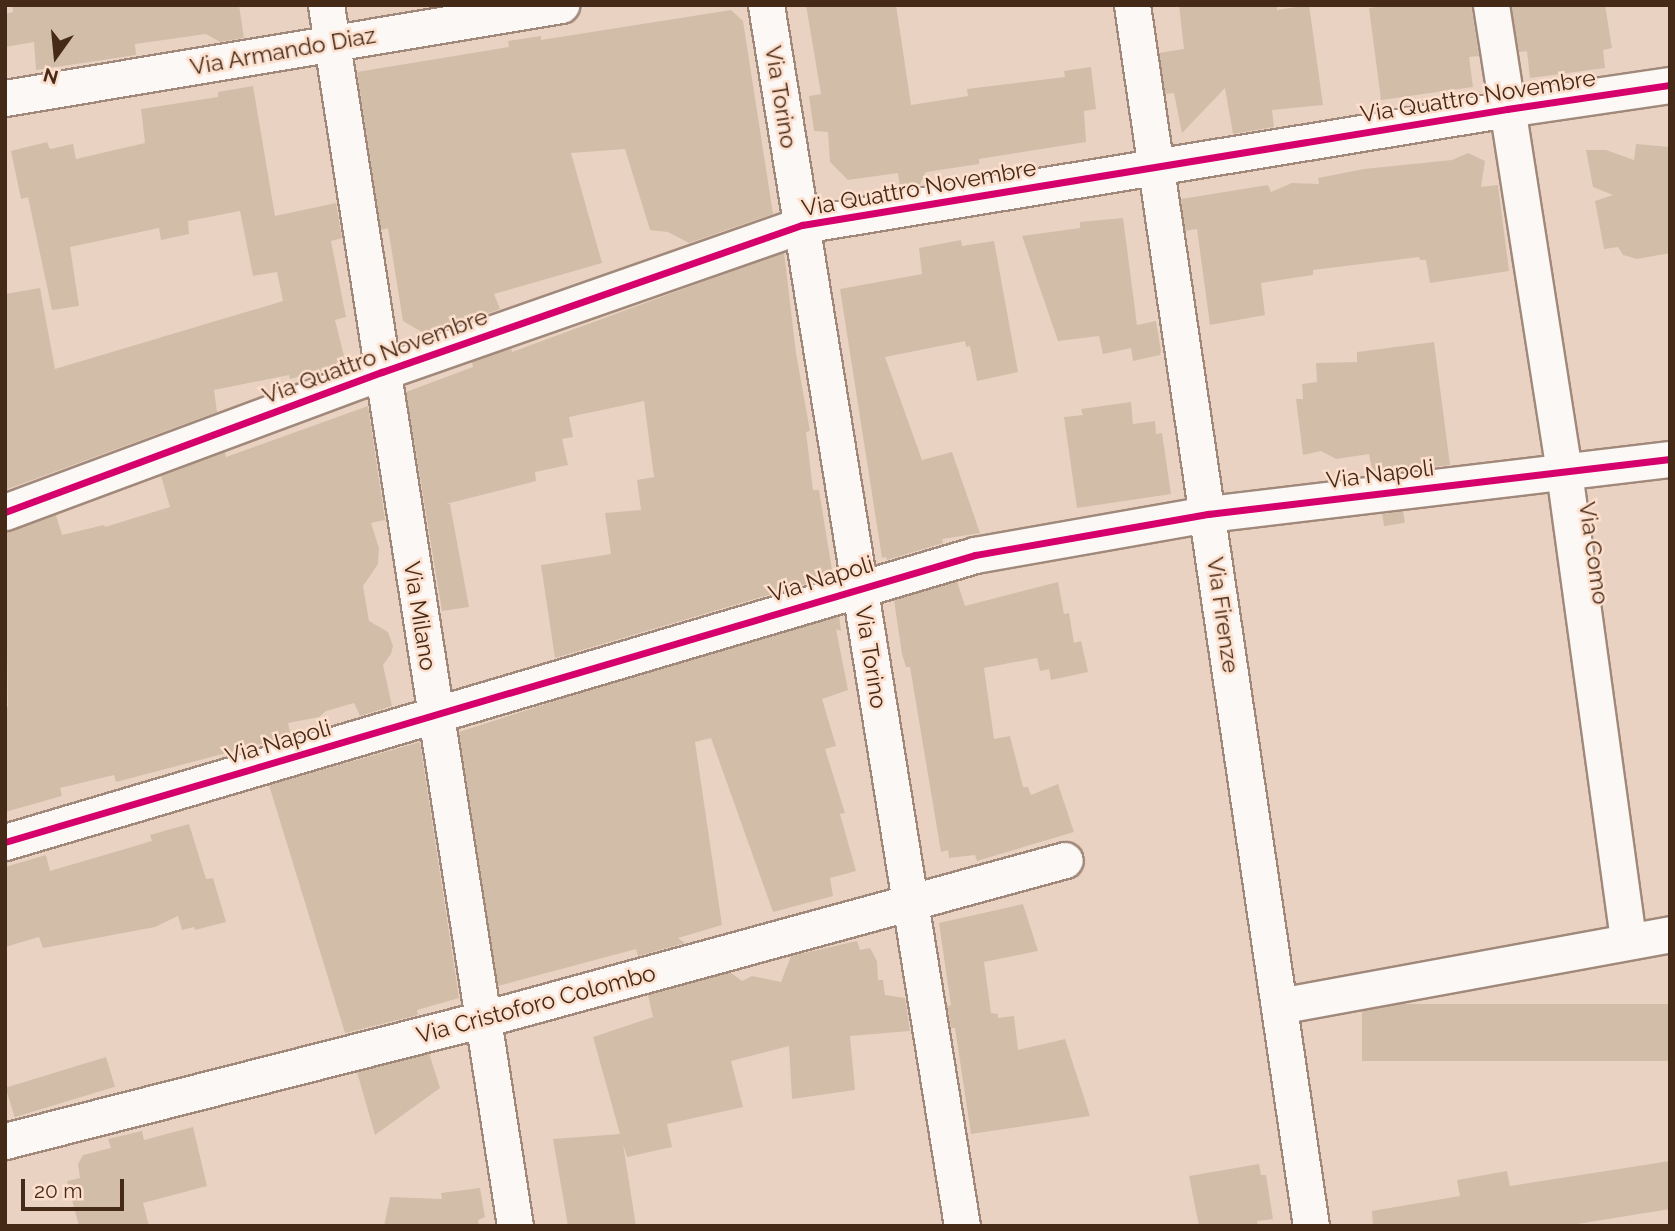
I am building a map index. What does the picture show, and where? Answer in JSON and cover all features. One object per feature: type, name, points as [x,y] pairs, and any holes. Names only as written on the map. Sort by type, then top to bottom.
[{"type":"street","name":"Via Milano","points":[[326,5],[515,1226]]},
{"type":"street","name":"Via Armando Diaz","points":[[5,98],[561,5]]},
{"type":"street","name":"Via Torino","points":[[766,5],[962,1226]]},
{"type":"street","name":"Via Firenze","points":[[1132,5],[1311,1226]]},
{"type":"street","name":"Via Como","points":[[1491,5],[1564,472],[1628,942]]},
{"type":"street","name":"Via Quattro Novembre","points":[[5,512],[382,372],[802,225],[1507,109],[1670,85]]},
{"type":"street","name":"Via Napoli","points":[[5,842],[975,555],[1208,514],[1670,459]]},
{"type":"street","name":"Via Cristoforo Colombo","points":[[5,1141],[483,1019],[1065,860]]},
{"type":"street","points":[[1279,1006],[1670,934]]},
{"type":"building","points":[[12,5],[239,5],[244,38],[220,42],[206,34],[135,44],[136,55],[36,70],[34,42],[5,47],[5,14],[13,12]]},
{"type":"building","points":[[806,5],[896,5],[911,105],[968,96],[967,89],[1065,77],[1064,71],[1091,67],[1096,109],[1084,111],[1086,142],[979,159],[979,164],[926,172],[920,184],[900,187],[898,173],[848,180],[830,162],[828,132],[814,131],[809,96],[821,94]]},
{"type":"building","points":[[1179,5],[1277,5],[1277,10],[1309,5],[1323,105],[1272,110],[1274,127],[1233,134],[1225,88],[1182,133],[1174,93],[1165,94],[1159,53],[1184,49]]},
{"type":"building","points":[[1391,5],[1471,5],[1479,56],[1469,57],[1473,87],[1381,100],[1369,8]]},
{"type":"building","points":[[1511,5],[1605,5],[1612,48],[1603,50],[1605,68],[1530,78],[1527,51],[1519,52]]},
{"type":"building","points":[[731,10],[743,21],[773,214],[689,243],[668,232],[650,230],[625,149],[571,153],[602,263],[494,294],[500,309],[427,335],[403,321],[388,228],[381,230],[357,72],[509,47],[508,41],[541,36],[541,40]]},
{"type":"building","points":[[253,86],[275,216],[336,203],[342,238],[331,241],[346,317],[335,320],[346,364],[290,379],[289,375],[214,390],[217,412],[5,490],[5,294],[40,288],[55,369],[283,301],[277,272],[253,276],[240,211],[188,221],[189,234],[161,240],[159,228],[70,247],[79,306],[52,310],[28,197],[21,199],[11,151],[47,142],[50,149],[73,144],[76,159],[145,143],[141,109],[218,97],[218,92]]},
{"type":"building","points":[[1636,144],[1670,147],[1670,253],[1637,259],[1623,255],[1618,247],[1604,249],[1595,201],[1613,195],[1593,187],[1586,150],[1606,150],[1634,160]]},
{"type":"building","points":[[1468,153],[1485,161],[1481,187],[1498,185],[1509,271],[1430,283],[1426,260],[1420,260],[1419,257],[1313,270],[1313,275],[1261,283],[1265,315],[1210,325],[1197,229],[1185,231],[1181,199],[1268,185],[1271,192],[1292,183],[1319,184],[1318,178],[1364,169],[1452,160]]},
{"type":"building","points":[[1123,218],[1137,325],[1156,321],[1161,351],[1160,355],[1133,361],[1131,348],[1103,354],[1099,336],[1058,341],[1022,236],[1080,228],[1080,222]]},
{"type":"building","points":[[961,240],[962,246],[994,241],[1018,372],[977,381],[970,346],[966,347],[965,341],[885,357],[922,460],[952,452],[980,533],[942,539],[943,543],[887,560],[886,557],[882,558],[840,289],[922,274],[919,248]]},
{"type":"building","points":[[784,252],[796,353],[810,431],[806,432],[813,490],[819,490],[833,576],[555,658],[541,565],[611,554],[605,513],[641,510],[637,480],[654,477],[644,401],[569,417],[573,437],[562,439],[568,465],[535,472],[536,481],[446,504],[450,504],[469,607],[442,611],[406,392],[473,367],[472,362],[511,348],[512,352]]},
{"type":"building","points":[[1434,342],[1450,465],[1373,474],[1369,454],[1336,459],[1321,451],[1303,455],[1296,399],[1303,399],[1302,384],[1317,382],[1316,363],[1357,362],[1357,352]]},
{"type":"building","points":[[1131,402],[1133,424],[1155,421],[1156,434],[1162,433],[1171,494],[1077,508],[1064,417],[1083,415],[1081,409]]},
{"type":"building","points":[[368,406],[385,520],[371,523],[379,548],[378,564],[363,586],[369,621],[388,632],[393,646],[383,665],[392,706],[360,716],[354,703],[326,711],[319,717],[288,723],[291,736],[116,782],[114,775],[60,788],[62,796],[5,812],[5,707],[8,707],[5,532],[56,515],[62,535],[104,525],[105,527],[170,507],[161,476],[225,452],[226,457]]},
{"type":"building","points":[[1403,511],[1405,523],[1384,526],[1382,514]]},
{"type":"building","points":[[957,581],[965,606],[1058,582],[1064,614],[1069,613],[1074,643],[1081,641],[1088,672],[1051,680],[1049,669],[1040,671],[1037,658],[984,668],[994,739],[1010,736],[1023,787],[1028,787],[1031,795],[1058,784],[1074,832],[977,861],[975,855],[949,858],[948,850],[941,852],[910,667],[906,667],[902,654],[894,600]]},
{"type":"building","points":[[839,616],[841,631],[836,629],[848,690],[822,699],[836,746],[825,749],[845,813],[840,814],[856,871],[830,878],[833,896],[773,912],[711,738],[695,742],[722,925],[678,938],[685,943],[638,956],[636,949],[498,986],[459,732]]},
{"type":"building","points":[[420,742],[459,998],[417,1010],[418,1015],[345,1033],[269,785]]},
{"type":"building","points":[[189,824],[206,879],[213,878],[226,922],[195,930],[194,927],[182,930],[178,916],[155,927],[43,948],[39,937],[5,947],[5,867],[46,855],[50,871],[152,841],[150,835]]},
{"type":"building","points":[[1023,904],[1038,951],[984,962],[991,1013],[998,1014],[998,1018],[1014,1016],[1018,1050],[1065,1039],[1090,1116],[971,1134],[955,1028],[951,1028],[947,1005],[951,1006],[939,923]]},
{"type":"building","points":[[857,941],[860,950],[870,948],[877,961],[878,980],[883,980],[885,995],[905,998],[910,1031],[850,1036],[855,1090],[792,1099],[789,1046],[731,1061],[743,1107],[667,1124],[672,1147],[627,1157],[623,1144],[636,1226],[568,1226],[553,1139],[620,1134],[593,1037],[653,1017],[648,995],[730,972],[742,981],[752,976],[781,982],[791,956]]},
{"type":"building","points":[[1362,1004],[1670,1004],[1670,1061],[1362,1061]]},
{"type":"building","points":[[429,1053],[440,1088],[375,1135],[357,1072]]},
{"type":"building","points":[[106,1057],[115,1087],[15,1117],[6,1088]]},
{"type":"building","points":[[193,1127],[207,1186],[143,1203],[149,1226],[79,1226],[67,1181],[80,1178],[78,1164],[83,1155],[111,1148],[108,1139],[142,1131],[144,1140]]},
{"type":"building","points":[[1670,1161],[1670,1209],[1565,1226],[1373,1226],[1372,1211],[1460,1196],[1457,1180],[1507,1171],[1510,1186]]},
{"type":"building","points":[[1259,1164],[1261,1175],[1266,1175],[1273,1219],[1257,1221],[1258,1226],[1199,1226],[1189,1176]]},
{"type":"building","points":[[480,1188],[485,1217],[478,1220],[479,1226],[384,1226],[390,1197],[442,1199],[441,1193]]},
{"type":"cycle path","points":[[5,512],[382,372],[802,225],[1507,109],[1670,85]]},
{"type":"cycle path","points":[[5,842],[975,555],[1208,514],[1670,459]]}]
